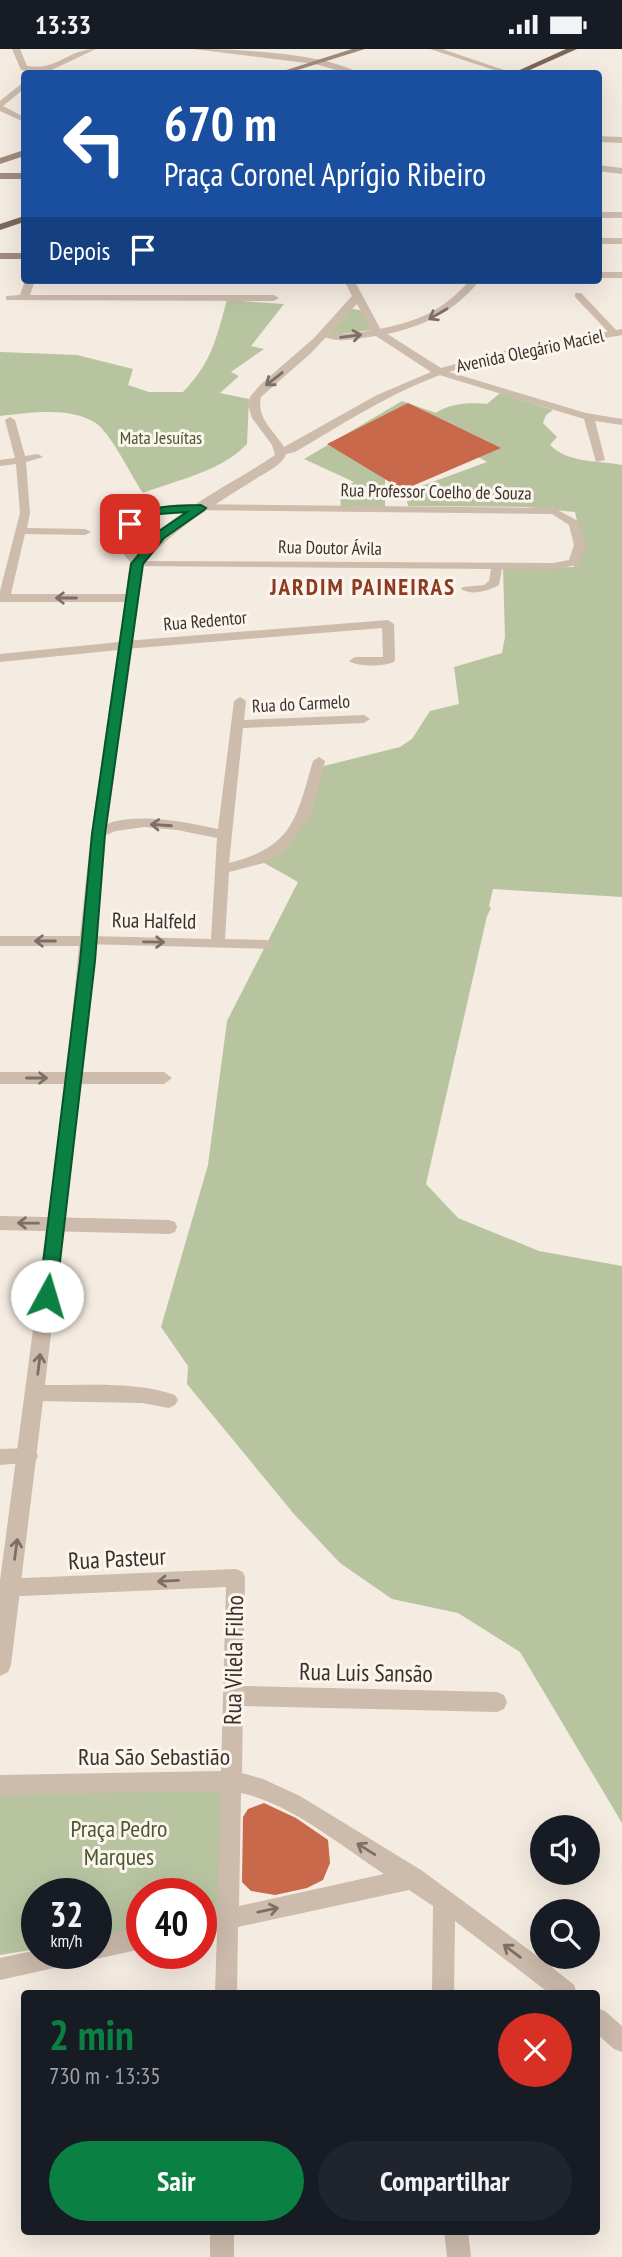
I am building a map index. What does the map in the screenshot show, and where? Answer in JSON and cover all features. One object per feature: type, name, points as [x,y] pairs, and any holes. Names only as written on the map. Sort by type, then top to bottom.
[{"type":"main road","points":[[291,70],[360,49]]},
{"type":"main road","points":[[524,70],[573,49]]},
{"type":"main road","points":[[539,70],[587,49]]},
{"type":"main road","points":[[0,161],[21,154]]},
{"type":"main road","points":[[0,176],[21,176]]},
{"type":"main road","points":[[0,227],[21,220]]},
{"type":"main road","points":[[0,234],[21,227]]},
{"type":"main road","points":[[0,256],[21,256]]},
{"type":"street","points":[[16,49],[24,68],[32,70]]},
{"type":"street","points":[[45,70],[88,49]]},
{"type":"street","points":[[198,49],[317,62],[344,70]]},
{"type":"street","points":[[434,49],[500,70]]},
{"type":"street","points":[[21,89],[0,106],[21,118]]},
{"type":"street","points":[[0,97],[21,97]]},
{"type":"street","points":[[602,139],[622,140]]},
{"type":"street","points":[[602,168],[622,171]]},
{"type":"street","points":[[602,215],[622,215]]},
{"type":"street","points":[[602,241],[622,241]]},
{"type":"street","points":[[602,275],[622,275]]},
{"type":"street","points":[[24,298],[29,284]]},
{"type":"street","points":[[351,284],[377,332],[439,372],[589,417],[622,422]]},
{"type":"street","points":[[325,334],[335,338],[377,332],[436,317],[456,302],[472,284]]},
{"type":"street","points":[[578,295],[620,333]]},
{"type":"street","points":[[284,453],[256,413],[255,399],[262,389],[295,363],[325,334],[358,296]]},
{"type":"street","points":[[9,298],[274,298]]},
{"type":"street","points":[[347,309],[364,309]]},
{"type":"street","name":"Avenida Olegário Maciel","points":[[137,564],[160,535],[284,453],[381,397],[439,372],[503,354],[620,333]]},
{"type":"street","points":[[589,417],[600,460]]},
{"type":"street","points":[[10,420],[21,461],[26,499],[21,531],[2,598],[132,598]]},
{"type":"street","points":[[0,463],[38,457]]},
{"type":"street","points":[[0,1665],[5,1588],[29,1456],[74,1078],[98,834],[137,564],[123,543],[124,533],[130,524],[141,516],[158,510],[201,508]]},
{"type":"street","name":"Rua Professor Coelho de Souza","points":[[201,508],[554,511],[574,523],[580,545],[574,563],[523,568]]},
{"type":"street","points":[[21,531],[85,532]]},
{"type":"street","name":"Rua Doutor Ávila","points":[[137,564],[523,568]]},
{"type":"street","points":[[467,589],[486,588],[495,583],[497,567]]},
{"type":"street","name":"Rua Redentor","points":[[0,658],[388,624],[389,661],[355,661]]},
{"type":"street","points":[[218,943],[224,835],[240,701]]},
{"type":"street","name":"Rua do Carmelo","points":[[239,725],[364,719]]},
{"type":"street","points":[[224,869],[259,860],[278,850],[304,815],[319,761]]},
{"type":"street","points":[[98,834],[128,824],[154,824],[224,835]]},
{"type":"street","name":"Rua Halfeld","points":[[0,941],[265,945]]},
{"type":"street","points":[[0,1078],[164,1078]]},
{"type":"street","points":[[0,1223],[169,1227]]},
{"type":"street","points":[[36,1393],[142,1395],[169,1400]]},
{"type":"street","points":[[0,1457],[29,1456]]},
{"type":"street","name":"Rua Pasteur","points":[[5,1588],[236,1578]]},
{"type":"street","name":"Rua Vilela Filho","points":[[226,1990],[236,1578]]},
{"type":"street","name":"Rua Luis Sansão","points":[[233,1696],[497,1702]]},
{"type":"street","name":"Rua São Sebastião","points":[[0,1785],[231,1781],[254,1784],[280,1795],[412,1878],[562,1990]]},
{"type":"street","points":[[217,1921],[412,1878]]},
{"type":"street","points":[[443,1990],[444,1900]]},
{"type":"street","points":[[0,1969],[21,1964]]},
{"type":"street","points":[[600,2022],[622,2041]]},
{"type":"street","points":[[222,2235],[222,2257]]},
{"type":"street","points":[[456,2235],[459,2257]]},
{"type":"green space","name":"Mata Jesuítas","points":[[227,300],[284,304],[251,346],[264,349],[231,372],[239,376],[220,393],[249,399],[247,444],[212,468],[143,493],[109,437],[103,429],[87,418],[50,412],[0,416],[0,352],[77,355],[133,369],[128,385],[149,392],[183,392],[207,360]]},
{"type":"green space","points":[[352,309],[360,310],[373,330],[332,335],[330,332]]},
{"type":"green space","points":[[500,393],[553,410],[546,415],[543,423],[557,437],[550,445],[558,451],[584,460],[622,465],[622,897],[493,889],[489,906],[491,908],[426,1184],[458,1218],[539,1251],[622,1266],[622,1823],[520,1652],[458,1613],[392,1599],[340,1563],[294,1514],[187,1384],[188,1366],[161,1327],[208,1165],[227,1021],[298,882],[259,860],[304,824],[320,767],[400,747],[412,739],[430,711],[459,704],[454,667],[502,653],[505,637],[503,568],[574,567],[583,547],[575,512],[526,507],[408,506],[405,492],[487,462],[438,434],[385,478],[385,509],[341,508],[340,491],[354,482],[304,459],[402,401],[436,413],[460,404],[487,404]]},
{"type":"green space","name":"Praça Pedro Marques","points":[[225,1786],[220,1917],[217,1917],[217,1878],[126,1878],[126,1933],[112,1936],[112,1878],[21,1878],[21,1952],[0,1955],[0,1789]]},
{"type":"building","points":[[408,403],[501,448],[403,490],[327,444]]},
{"type":"building","points":[[264,1803],[296,1818],[328,1840],[330,1863],[323,1880],[307,1888],[275,1895],[251,1891],[242,1882],[243,1817],[248,1809]]},
{"type":"district","name":"JARDIM PAINEIRAS","points":[[363,587]]},
{"type":"route","points":[[47,1296],[87,961],[98,834],[137,564],[160,535],[201,508],[158,510],[141,516],[130,524]]}]
